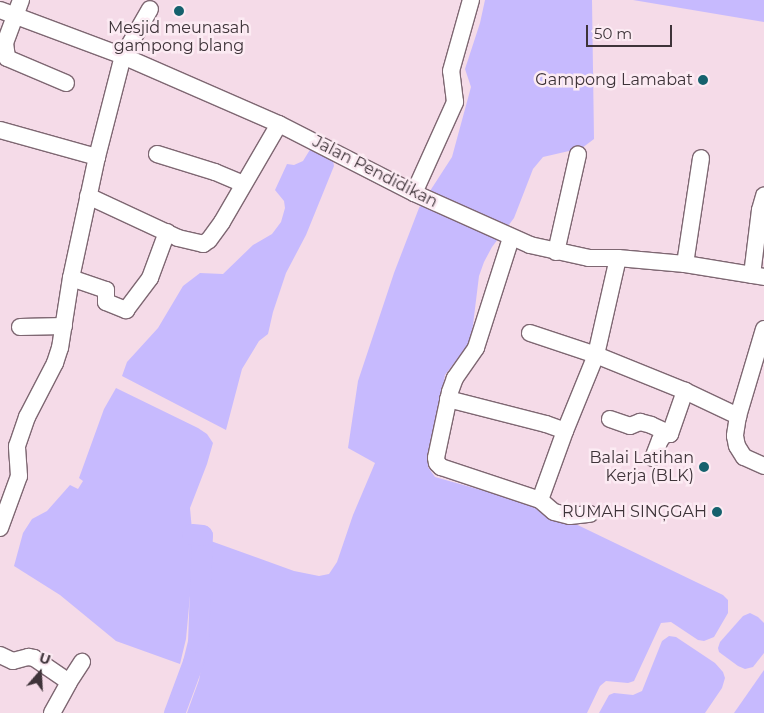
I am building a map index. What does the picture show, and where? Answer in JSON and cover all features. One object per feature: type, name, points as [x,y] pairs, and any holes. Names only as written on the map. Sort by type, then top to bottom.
[{"type":"street","points":[[417,194],[455,102],[451,71],[471,0]]},
{"type":"street","points":[[12,8],[5,43],[6,58],[66,83]]},
{"type":"street","name":"Jalan Pendidikan","points":[[12,8],[279,124],[417,194],[510,237],[556,252],[589,258],[618,258],[686,264],[758,276]]},
{"type":"street","points":[[0,528],[19,476],[17,446],[27,417],[56,363],[88,196],[123,56],[150,9]]},
{"type":"street","points":[[88,196],[188,241],[203,244],[209,240],[222,222],[279,124]]},
{"type":"street","points":[[1,134],[97,156]]},
{"type":"street","points":[[157,154],[215,172],[243,184]]},
{"type":"street","points":[[556,252],[578,154]]},
{"type":"street","points":[[686,264],[701,158]]},
{"type":"street","points":[[758,276],[760,210],[764,196]]},
{"type":"street","points":[[71,278],[106,290],[106,302],[126,310],[150,278],[167,232]]},
{"type":"street","points":[[510,237],[476,348],[455,378],[448,399],[436,458],[437,463],[441,467],[540,500],[554,512],[570,516],[590,514]]},
{"type":"street","points":[[540,500],[565,431],[596,355],[618,258]]},
{"type":"street","points":[[20,328],[64,326]]},
{"type":"street","points":[[764,330],[738,416],[735,436],[737,446],[744,458],[764,466]]},
{"type":"street","points":[[530,333],[596,355],[686,391],[738,416]]},
{"type":"street","points":[[670,434],[686,391]]},
{"type":"street","points":[[448,399],[546,424],[565,431]]},
{"type":"street","points":[[610,419],[630,426],[640,422],[670,434]]},
{"type":"street","points":[[653,458],[660,440],[665,434],[670,434]]},
{"type":"street","points":[[0,655],[13,661],[28,657],[34,658],[69,682]]},
{"type":"street","points":[[52,713],[82,662]]},
{"type":"shaded area","points":[[485,0],[592,0],[594,139],[582,148],[543,157],[533,169],[514,218],[492,247],[484,262],[479,276],[471,341],[445,375],[428,467],[435,477],[499,495],[561,517],[723,595],[728,600],[728,613],[714,637],[704,641],[698,640],[671,622],[661,623],[634,681],[628,683],[606,681],[600,686],[587,713],[187,713],[199,680],[206,643],[208,540],[294,571],[319,576],[329,574],[337,562],[353,515],[375,463],[348,448],[358,381],[394,273],[419,208],[452,157],[471,87],[465,69],[480,23]]},
{"type":"shaded area","points":[[633,0],[764,0],[764,22]]},
{"type":"shaded area","points":[[311,148],[333,160],[334,166],[306,235],[286,273],[268,334],[259,341],[242,369],[226,430],[122,376],[127,362],[158,328],[183,286],[200,273],[223,274],[253,245],[272,234],[281,222],[285,208],[284,201],[275,190],[287,164],[294,165],[303,161]]},
{"type":"shaded area","points":[[116,388],[198,428],[207,434],[213,443],[190,508],[193,541],[192,574],[186,639],[180,664],[116,641],[60,595],[14,566],[23,533],[32,519],[47,511],[70,485],[78,489],[83,481],[79,478],[104,409]]},
{"type":"shaded area","points":[[750,613],[764,623],[764,653],[753,667],[745,669],[719,652],[718,648],[720,642],[743,616]]},
{"type":"shaded area","points":[[669,636],[676,637],[715,663],[723,672],[725,678],[722,688],[705,713],[599,713],[609,695],[614,693],[633,695],[642,691],[662,641]]},
{"type":"shaded area","points":[[764,670],[764,713],[734,713]]},
{"type":"waterway","points":[[174,713],[193,662],[198,642],[202,535],[192,534]]},
{"type":"place","name":"Mesjid meunasah gampong blang","points":[[179,11]]},
{"type":"place","name":"Gampong Lamabat","points":[[703,80]]},
{"type":"place","name":"Balai Latihan Kerja (BLK)","points":[[704,467]]},
{"type":"place","name":"RUMAH SINĢGAH","points":[[717,512]]}]
